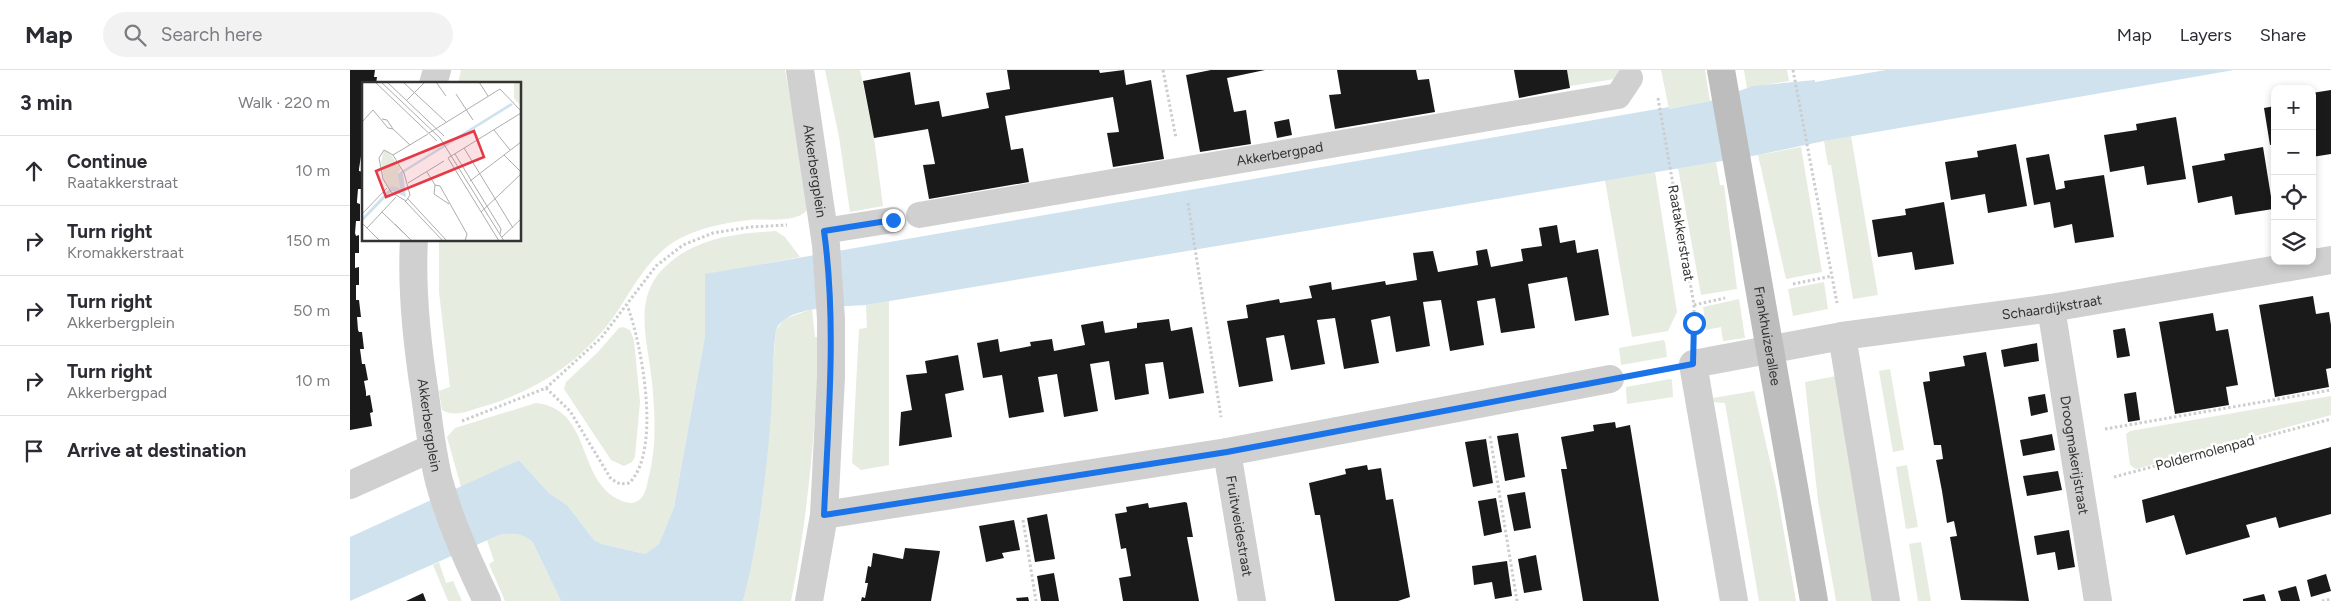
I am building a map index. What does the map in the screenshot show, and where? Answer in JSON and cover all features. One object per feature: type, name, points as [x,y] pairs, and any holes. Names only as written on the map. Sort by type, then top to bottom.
[{"type":"main road","name":"Frankhuizerallee","points":[[1722,76],[1814,601]]},
{"type":"street","name":"Akkerbergplein","points":[[800,70],[825,238],[830,319],[831,377],[824,515],[809,601]]},
{"type":"street","name":"Akkerbergpad","points":[[919,216],[1184,177],[1618,96],[1640,76]]},
{"type":"street","points":[[825,238],[893,220]]},
{"type":"street","name":"Akkerbergplein","points":[[414,241],[412,266],[418,346],[432,448],[443,491],[466,556],[487,601]]},
{"type":"street","name":"Schaardijkstraat","points":[[1693,364],[1770,348],[1842,336],[2051,308],[2331,260]]},
{"type":"street","name":"Droogmakerijstraat","points":[[2051,308],[2098,601]]},
{"type":"street","points":[[1842,336],[1886,601]]},
{"type":"street","points":[[1693,364],[1734,601]]},
{"type":"street","points":[[824,515],[1227,452],[1610,379]]},
{"type":"street","points":[[350,485],[432,448]]},
{"type":"street","name":"Fruitweidestraat","points":[[1227,452],[1252,601]]},
{"type":"path","points":[[1163,70],[1184,177],[1227,452]]},
{"type":"path","points":[[1793,70],[1842,336]]},
{"type":"path","name":"Raatakkerstraat","points":[[1659,102],[1694,305],[1693,364]]},
{"type":"path","points":[[432,448],[452,424],[546,388],[601,338],[656,266],[683,245],[713,234],[750,227],[803,224],[825,238]]},
{"type":"path","points":[[546,388],[570,411],[611,479],[620,484],[629,483],[637,476],[641,465],[647,428],[640,349],[635,326],[627,305]]},
{"type":"path","points":[[1610,379],[1693,364]]},
{"type":"path","points":[[2072,435],[2331,390]]},
{"type":"path","points":[[1485,403],[1518,601]]},
{"type":"path","name":"Poldermolenpad","points":[[2080,486],[2331,419]]},
{"type":"path","points":[[1018,484],[1036,601]]},
{"type":"path","points":[[2322,601],[2331,598]]},
{"type":"shaded area","points":[[461,70],[785,70],[806,183],[807,210],[788,219],[749,220],[714,226],[680,238],[670,244],[654,259],[600,334],[586,349],[556,373],[504,400],[463,412],[447,412],[442,410],[439,391],[450,387],[439,292],[439,241],[521,241],[521,82],[458,82]]},
{"type":"shaded area","points":[[825,70],[860,70],[874,138],[883,206],[850,212],[839,137]]},
{"type":"shaded area","points":[[1567,70],[1621,70],[1621,78],[1570,86]]},
{"type":"shaded area","points":[[1661,70],[1705,70],[1710,101],[1669,109]]},
{"type":"shaded area","points":[[1744,70],[1787,70],[1789,81],[1747,88]]},
{"type":"shaded area","points":[[1851,136],[1878,295],[1853,299],[1831,165],[1828,165],[1824,141]]},
{"type":"shaded area","points":[[1801,147],[1822,272],[1786,279],[1758,155]]},
{"type":"shaded area","points":[[1716,162],[1720,185],[1724,185],[1737,289],[1701,295],[1678,168]]},
{"type":"shaded area","points":[[1655,172],[1677,312],[1668,331],[1632,337],[1605,180]]},
{"type":"shaded area","points":[[776,231],[785,237],[800,257],[705,275],[705,336],[674,507],[659,544],[645,554],[602,544],[594,540],[567,505],[550,494],[519,460],[461,487],[447,437],[455,428],[536,403],[553,408],[566,417],[575,429],[594,473],[602,486],[614,497],[623,501],[632,503],[639,500],[646,488],[654,444],[653,394],[644,320],[645,305],[649,291],[656,278],[667,265],[691,249],[704,243],[732,236]]},
{"type":"shaded area","points":[[1824,282],[1828,309],[1793,316],[1788,289]]},
{"type":"shaded area","points":[[1739,299],[1745,338],[1723,341],[1721,327],[1706,330],[1703,307]]},
{"type":"shaded area","points":[[889,301],[889,465],[861,470],[852,463],[859,329],[867,328],[866,305]]},
{"type":"shaded area","points":[[812,309],[815,337],[820,337],[816,404],[807,502],[791,601],[743,601],[755,546],[763,494],[776,330],[784,319]]},
{"type":"shaded area","points":[[623,327],[630,330],[634,340],[640,402],[635,457],[632,462],[624,466],[611,460],[564,389],[566,382],[597,353],[619,328]]},
{"type":"shaded area","points":[[1663,340],[1667,357],[1621,365],[1619,348]]},
{"type":"shaded area","points":[[1890,369],[1904,450],[1893,452],[1879,371]]},
{"type":"shaded area","points":[[1836,376],[1875,601],[1836,601],[1818,501],[1805,382]]},
{"type":"shaded area","points":[[1672,380],[1673,397],[1627,404],[1626,387]]},
{"type":"shaded area","points":[[1754,391],[1776,487],[1796,601],[1759,601],[1725,403],[1714,402],[1713,398]]},
{"type":"shaded area","points":[[2331,396],[2331,415],[2136,469],[2130,465],[2126,434],[2130,431]]},
{"type":"shaded area","points":[[1907,465],[1918,527],[1906,529],[1896,467]]},
{"type":"shaded area","points":[[514,533],[526,536],[533,543],[561,601],[505,601],[489,564],[494,561],[487,540],[499,535]]},
{"type":"shaded area","points":[[1921,542],[1931,601],[1918,601],[1909,544]]},
{"type":"shaded area","points":[[439,562],[446,583],[453,581],[462,601],[448,601],[433,565]]},
{"type":"water","points":[[1886,70],[2234,70],[1824,141],[1758,155],[866,305],[830,307],[803,312],[791,316],[782,322],[776,330],[771,414],[763,492],[753,558],[743,601],[561,601],[533,543],[522,535],[513,534],[499,535],[350,601],[350,537],[519,460],[550,494],[567,505],[594,540],[602,544],[645,554],[659,544],[674,507],[705,336],[705,274],[1669,107],[1669,109],[1710,101],[1753,86],[1815,80],[1815,82]]},
{"type":"building","points":[[350,70],[375,70],[374,77],[377,77],[376,82],[362,82],[362,156],[359,171],[362,172],[362,180],[361,189],[358,189],[357,201],[360,204],[360,221],[356,221],[355,233],[356,236],[359,235],[359,253],[355,253],[355,268],[359,267],[359,285],[356,285],[356,300],[359,300],[361,317],[357,317],[358,330],[362,332],[364,349],[360,349],[362,364],[365,364],[368,380],[364,381],[366,396],[370,395],[373,412],[370,413],[372,426],[350,430]]},
{"type":"building","points":[[1007,70],[1099,70],[1100,73],[1124,70],[1126,85],[1151,80],[1164,159],[1113,167],[1107,133],[1119,132],[1113,97],[1005,116],[1011,150],[1023,148],[1029,182],[929,199],[923,165],[935,164],[928,129],[874,138],[863,81],[910,72],[915,105],[939,101],[942,117],[989,108],[986,93],[1010,89]]},
{"type":"building","points":[[1211,70],[1265,70],[1227,78],[1234,112],[1246,110],[1251,144],[1200,152],[1186,75]]},
{"type":"building","points":[[1337,70],[1416,70],[1418,80],[1429,79],[1435,112],[1335,129],[1329,95],[1341,94]]},
{"type":"building","points":[[1514,70],[1567,70],[1570,88],[1519,98]]},
{"type":"building","points":[[2331,90],[2331,154],[2316,156],[2316,130],[2316,92]]},
{"type":"building","points":[[2271,107],[2270,145],[2264,108]]},
{"type":"building","points":[[2176,117],[2186,179],[2147,185],[2144,166],[2110,172],[2104,135],[2137,130],[2136,124]]},
{"type":"building","points":[[1289,119],[1292,135],[1277,138],[1274,122]]},
{"type":"building","points":[[2016,144],[2027,206],[1988,213],[1985,194],[1951,200],[1945,162],[1978,157],[1977,151]]},
{"type":"building","points":[[2263,147],[2271,197],[2271,209],[2235,215],[2232,196],[2198,203],[2192,166],[2225,160],[2224,154]]},
{"type":"building","points":[[2049,154],[2056,190],[2065,188],[2064,181],[2104,175],[2114,237],[2075,243],[2072,224],[2054,228],[2050,202],[2034,205],[2026,158]]},
{"type":"building","points":[[1944,202],[1954,264],[1915,270],[1912,252],[1878,257],[1872,220],[1906,215],[1905,209]]},
{"type":"building","points":[[1557,225],[1560,243],[1575,240],[1577,253],[1598,249],[1609,315],[1575,321],[1567,277],[1528,284],[1535,328],[1501,333],[1495,298],[1477,301],[1484,345],[1450,351],[1441,300],[1423,302],[1430,346],[1396,352],[1390,316],[1371,320],[1379,363],[1344,369],[1335,318],[1317,320],[1325,364],[1291,370],[1284,335],[1266,338],[1273,381],[1239,387],[1227,321],[1248,318],[1246,305],[1279,299],[1280,303],[1312,298],[1309,286],[1331,282],[1332,290],[1385,281],[1386,285],[1417,280],[1413,253],[1433,251],[1438,272],[1478,265],[1476,251],[1487,249],[1491,267],[1523,261],[1521,249],[1542,246],[1539,228]]},
{"type":"building","points":[[2313,296],[2316,314],[2329,312],[2331,325],[2331,368],[2326,369],[2329,387],[2275,397],[2259,305]]},
{"type":"building","points":[[2213,313],[2216,331],[2228,329],[2238,385],[2226,387],[2229,405],[2175,414],[2159,322]]},
{"type":"building","points":[[1169,319],[1171,331],[1192,327],[1204,393],[1169,399],[1163,362],[1145,364],[1149,394],[1115,400],[1109,361],[1090,364],[1098,411],[1064,417],[1057,374],[1038,377],[1044,412],[1009,418],[1002,375],[983,378],[977,343],[998,339],[1000,352],[1031,346],[1030,342],[1052,339],[1054,351],[1085,345],[1081,325],[1103,321],[1105,333],[1137,328],[1137,323]]},
{"type":"building","points":[[2125,328],[2130,356],[2117,358],[2113,330]]},
{"type":"building","points":[[2037,343],[2039,361],[2004,367],[2001,350]]},
{"type":"building","points":[[1986,352],[2029,601],[1961,600],[1950,537],[1957,536],[1954,521],[1947,523],[1936,460],[1943,459],[1941,445],[1934,445],[1923,382],[1930,381],[1929,372],[1965,366],[1963,356]]},
{"type":"building","points":[[958,355],[964,390],[945,394],[952,437],[899,446],[901,412],[912,410],[906,375],[927,373],[925,361]]},
{"type":"building","points":[[2136,392],[2140,420],[2128,422],[2124,394]]},
{"type":"building","points":[[2045,394],[2048,412],[2031,416],[2028,397]]},
{"type":"building","points":[[1615,422],[1616,428],[1630,425],[1659,601],[1583,601],[1561,469],[1567,469],[1561,437],[1594,431],[1593,425]]},
{"type":"building","points":[[1518,433],[1525,477],[1505,481],[1497,436]]},
{"type":"building","points":[[2052,434],[2055,450],[2023,456],[2020,440]]},
{"type":"building","points":[[1486,439],[1493,483],[1473,487],[1465,442]]},
{"type":"building","points":[[2331,447],[2331,514],[2279,528],[2276,517],[2246,525],[2250,537],[2186,555],[2174,515],[2146,523],[2142,500]]},
{"type":"building","points":[[1367,465],[1368,470],[1381,468],[1386,500],[1393,499],[1410,597],[1398,601],[1335,601],[1320,515],[1315,515],[1309,483],[1346,474],[1345,469]]},
{"type":"building","points":[[2058,471],[2062,490],[2027,496],[2023,476]]},
{"type":"building","points":[[1525,492],[1531,528],[1514,531],[1507,495]]},
{"type":"building","points":[[1496,498],[1502,532],[1484,536],[1478,501]]},
{"type":"building","points":[[1148,503],[1149,508],[1187,503],[1193,537],[1187,537],[1199,601],[1123,601],[1119,578],[1131,576],[1126,548],[1121,549],[1115,514],[1127,512],[1126,507]]},
{"type":"building","points":[[1047,514],[1055,559],[1035,562],[1027,518]]},
{"type":"building","points":[[1014,520],[1020,550],[1002,553],[1004,558],[986,562],[979,526]]},
{"type":"building","points":[[2069,530],[2075,567],[2058,570],[2055,552],[2037,555],[2034,536]]},
{"type":"building","points":[[905,548],[940,551],[931,601],[861,601],[862,597],[865,598],[868,583],[865,583],[868,566],[871,567],[873,553],[903,559]]},
{"type":"building","points":[[1536,555],[1542,590],[1524,593],[1518,559]]},
{"type":"building","points":[[1507,561],[1512,596],[1495,599],[1492,582],[1474,585],[1472,566]]},
{"type":"building","points":[[1054,573],[1059,601],[1041,601],[1037,576]]},
{"type":"building","points":[[2326,574],[2331,591],[2311,597],[2307,580]]},
{"type":"building","points":[[2296,586],[2300,601],[2281,601],[2278,591]]},
{"type":"building","points":[[423,593],[426,601],[406,601]]},
{"type":"building","points":[[2264,594],[2266,601],[2243,601],[2243,599]]},
{"type":"building","points":[[1028,597],[1029,601],[1017,601],[1016,598]]},
{"type":"route","points":[[893,220],[824,231],[830,319],[831,377],[824,515],[1227,452],[1693,364],[1694,323]]}]
